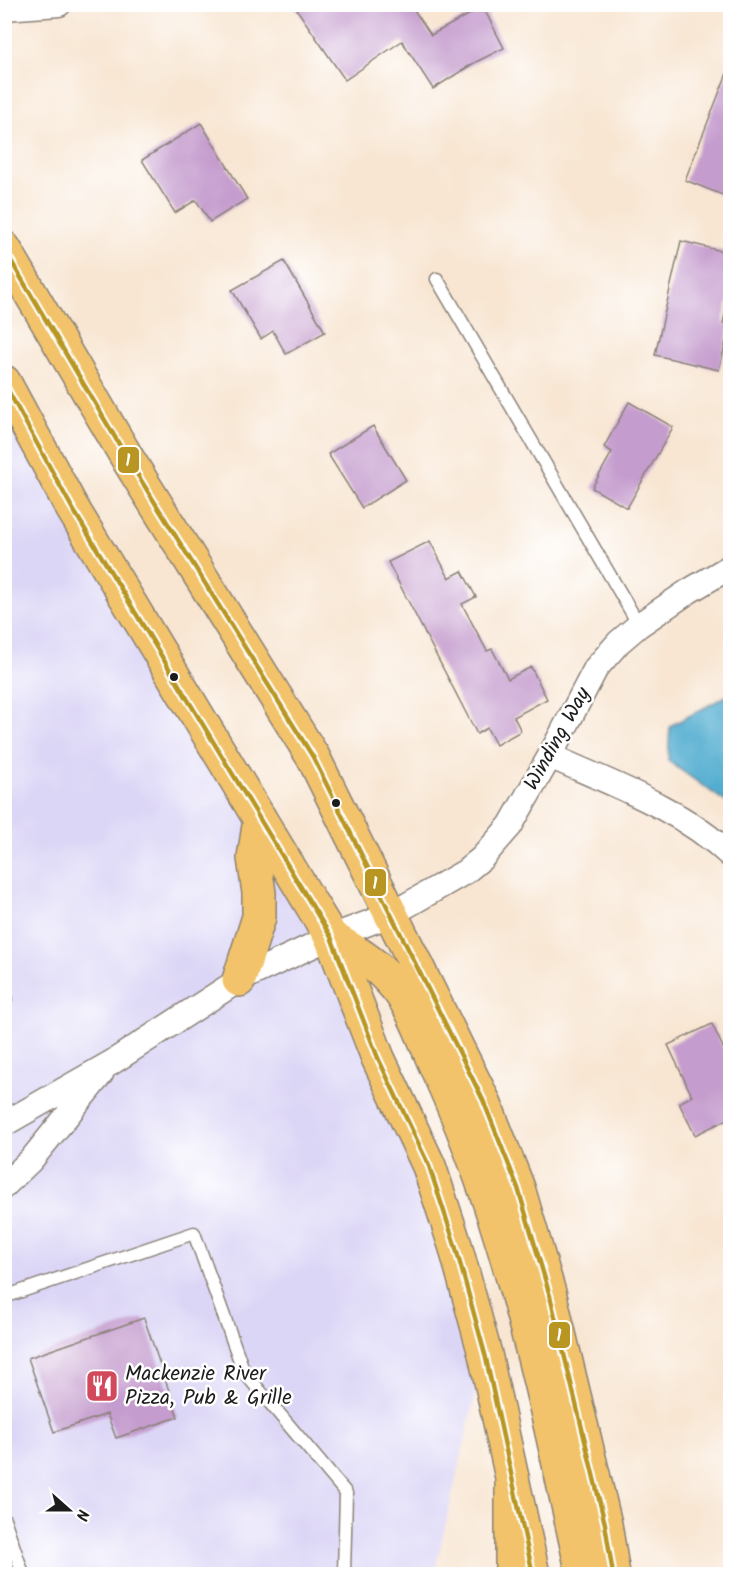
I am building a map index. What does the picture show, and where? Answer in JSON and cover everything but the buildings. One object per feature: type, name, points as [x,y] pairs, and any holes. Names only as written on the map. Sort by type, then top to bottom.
[{"type":"main road","points":[[4,248],[129,461],[313,757],[483,1100],[518,1188],[553,1308],[605,1524],[613,1575]]},
{"type":"main road","points":[[4,382],[71,506],[331,937],[378,1058],[429,1166],[455,1245],[485,1354],[534,1575]]},
{"type":"main road","points":[[239,980],[259,917],[259,893],[254,858],[260,819]]},
{"type":"main road","points":[[331,937],[373,962],[396,987],[408,1006],[453,1103],[488,1193],[517,1292],[556,1451],[583,1575]]},
{"type":"main road","points":[[512,1478],[512,1575]]},
{"type":"street","points":[[4,8],[59,4]]},
{"type":"street","name":"Winding Way","points":[[111,1063],[239,980],[331,937],[390,915],[465,872],[482,858],[510,826],[597,668],[619,642],[639,625],[689,591],[730,567]]},
{"type":"street","points":[[550,756],[659,805],[716,841],[730,855]]},
{"type":"street","points":[[4,1124],[111,1063]]},
{"type":"street","points":[[4,1186],[32,1160],[111,1063]]},
{"type":"lane","points":[[437,279],[639,625]]},
{"type":"lane","points":[[4,995],[6,998],[4,1005]]},
{"type":"lane","points":[[4,1297],[194,1233],[244,1372],[346,1493],[344,1575]]},
{"type":"lane","points":[[4,1519],[23,1575]]},
{"type":"shaded area","points":[[4,382],[331,937],[485,1354],[434,1574],[5,1574]]},
{"type":"water","points":[[730,694],[730,805],[668,761],[670,726]]},
{"type":"transit line","name":"1","points":[[4,249],[129,461],[313,757],[483,1100],[518,1188],[550,1296],[605,1524],[613,1574]]},
{"type":"transit line","name":"1","points":[[4,383],[71,506],[331,937],[378,1058],[429,1166],[455,1245],[485,1354],[533,1574]]},
{"type":"place","name":"Mackenzie River Pizza, Pub & Grille","points":[[102,1386]]}]
